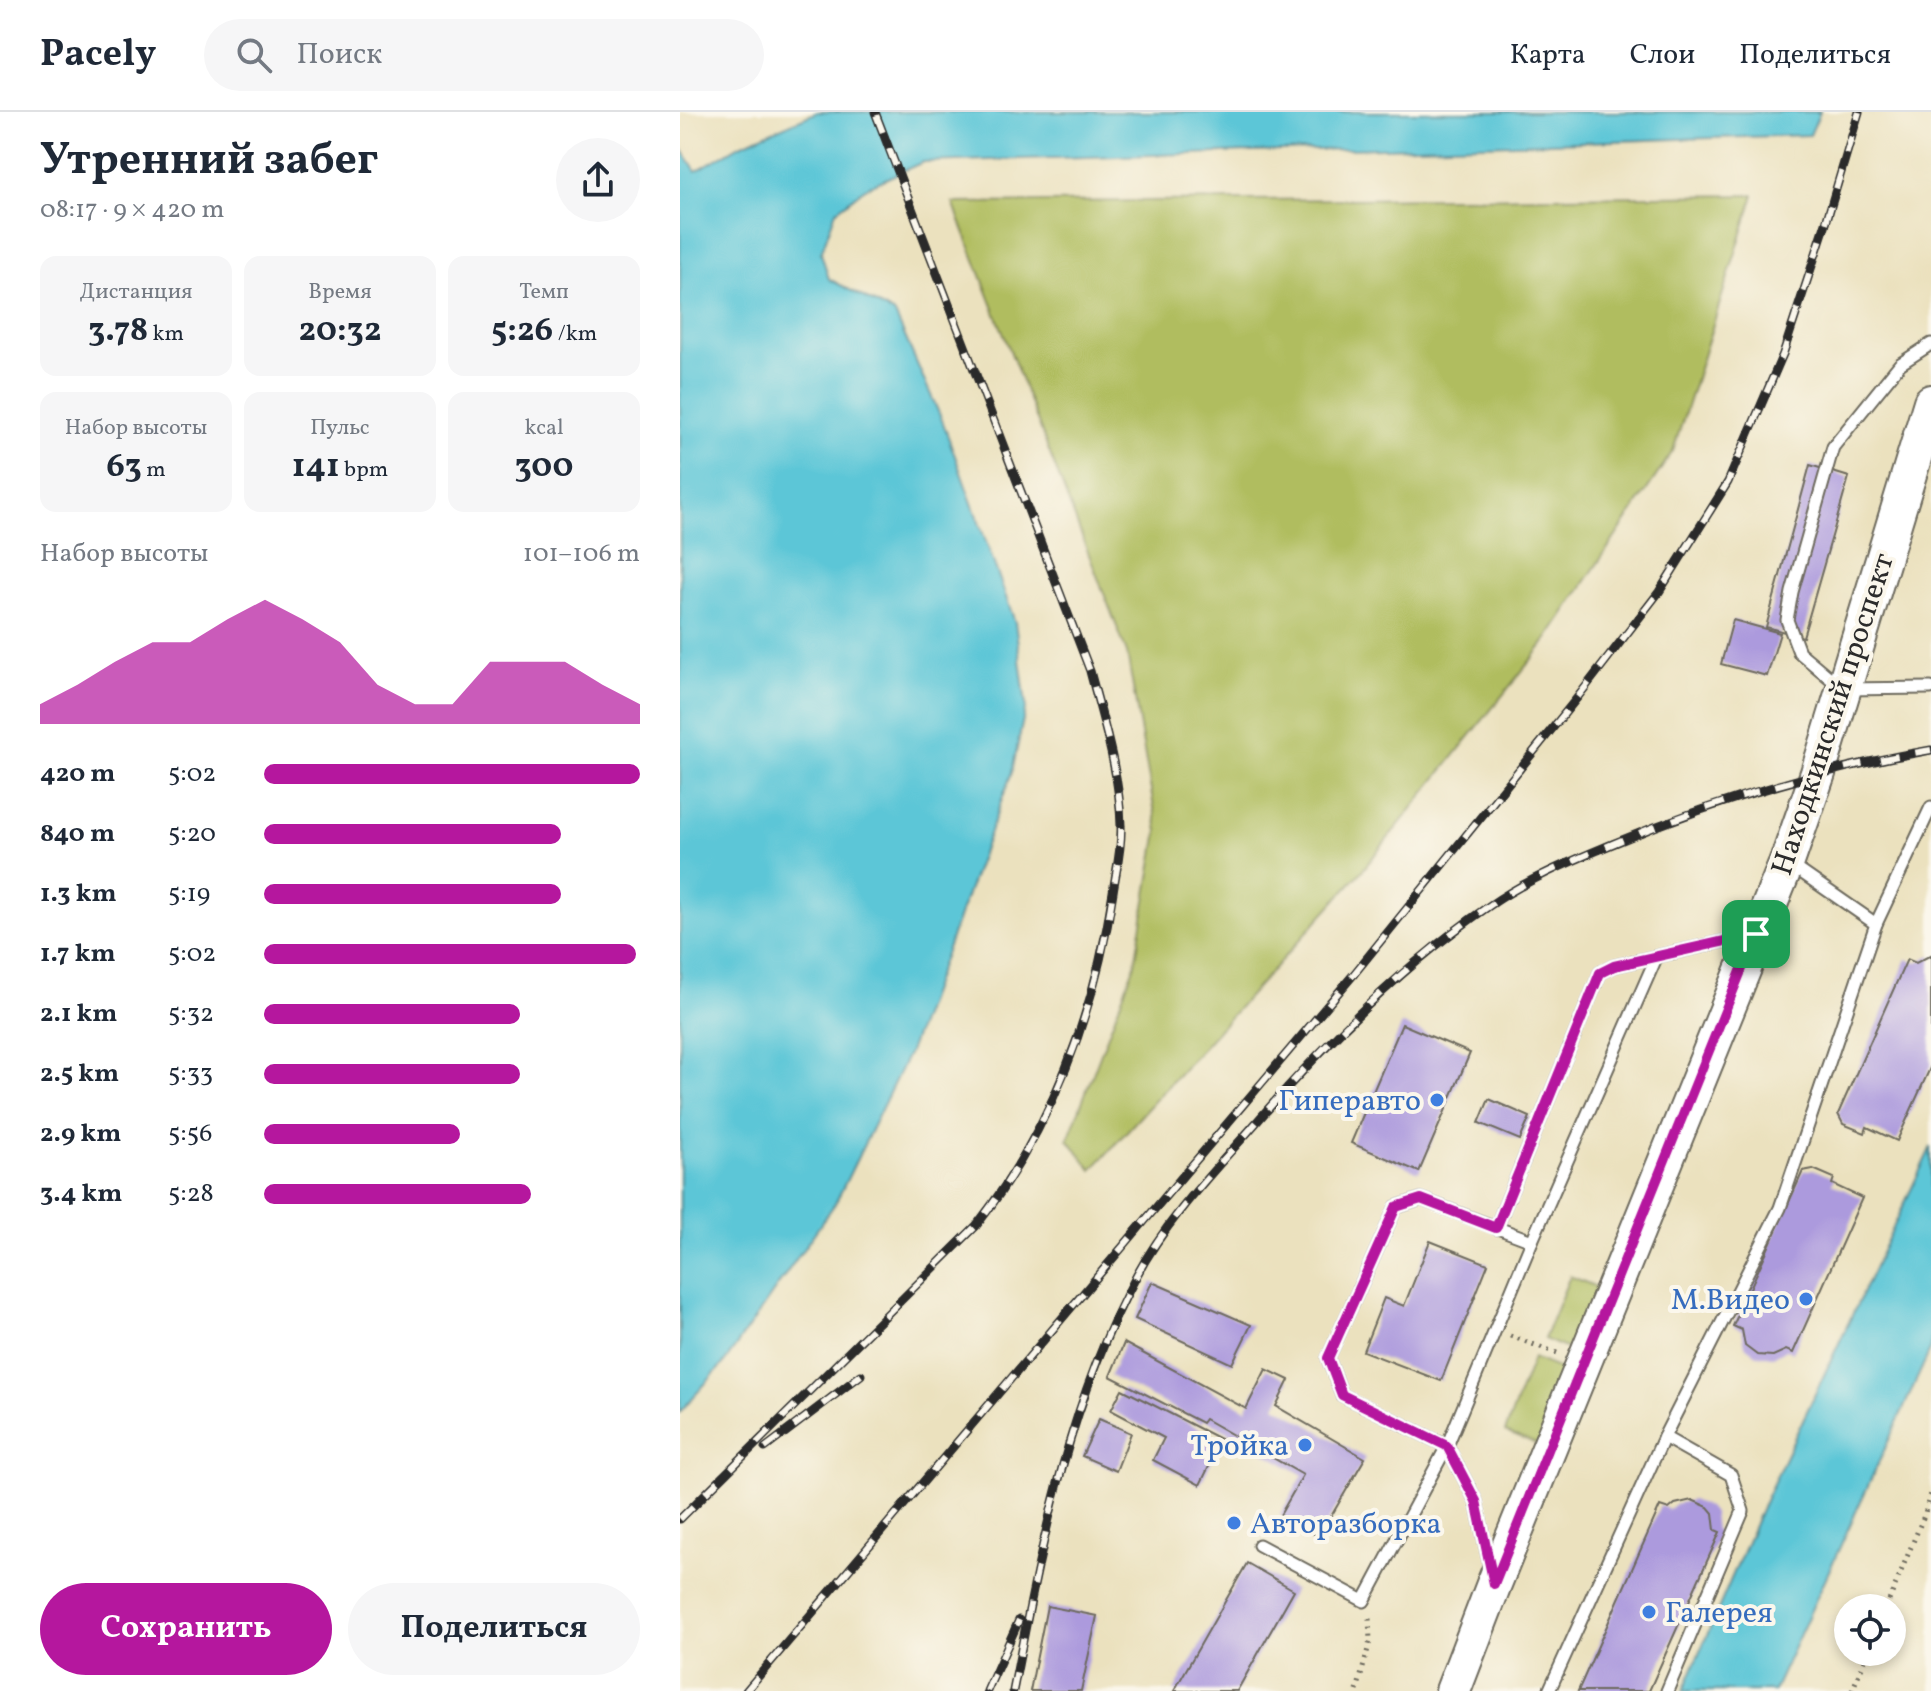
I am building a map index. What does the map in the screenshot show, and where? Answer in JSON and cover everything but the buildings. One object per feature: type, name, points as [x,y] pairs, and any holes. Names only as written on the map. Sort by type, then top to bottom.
[{"type":"main road","name":"Находкинский проспект","points":[[1453,1691],[1787,862],[1931,402]]},
{"type":"lane","points":[[1931,344],[1900,364],[1833,447],[1787,620],[1799,652],[1843,689],[1931,688]]},
{"type":"lane","points":[[1549,1691],[1664,1437],[1780,1208],[1876,924],[1931,807]]},
{"type":"lane","points":[[1787,862],[1876,924]]},
{"type":"lane","points":[[1496,1228],[1600,973],[1614,966],[1756,934]]},
{"type":"lane","points":[[1259,1545],[1364,1601],[1447,1446],[1532,1241],[1656,958]]},
{"type":"lane","points":[[1494,1584],[1476,1501],[1447,1446],[1342,1395],[1328,1358],[1396,1207],[1421,1199],[1532,1241]]},
{"type":"lane","points":[[1664,1437],[1731,1475],[1743,1511],[1667,1691]]},
{"type":"path","points":[[1495,1330],[1584,1363]]},
{"type":"path","points":[[1892,1594],[1925,1513],[1931,1489]]},
{"type":"path","points":[[1357,1691],[1370,1641],[1369,1618],[1364,1601]]},
{"type":"path","points":[[1852,1691],[1862,1666]]},
{"type":"green space","points":[[1754,195],[1673,451],[1543,645],[1361,872],[1092,1170],[1068,1139],[1135,964],[1158,831],[1127,653],[953,203]]},
{"type":"green space","points":[[1570,1276],[1606,1291],[1579,1354],[1544,1339]]},
{"type":"green space","points":[[1533,1358],[1572,1374],[1544,1447],[1505,1432]]},
{"type":"water","points":[[817,112],[1820,112],[1810,135],[923,162],[865,188],[836,211],[821,253],[829,279],[895,314],[942,420],[1015,622],[1026,705],[1012,772],[909,1052],[836,1202],[724,1363],[680,1412],[680,146],[696,171],[740,145]]},
{"type":"water","points":[[1931,1147],[1931,1348],[1774,1691],[1683,1691],[1762,1507]]},
{"type":"railway","points":[[680,1519],[976,1226],[1003,1189],[1048,1110],[1082,1026],[1105,937],[1120,851],[1118,787],[1090,671],[875,112]]},
{"type":"railway","points":[[746,1691],[1354,974],[1659,592],[1728,482],[1783,354],[1859,112]]},
{"type":"railway","points":[[1013,1691],[1046,1531],[1074,1426],[1092,1374],[1137,1275],[1176,1215],[1337,1036],[1425,954],[1503,897],[1548,872],[1649,829],[1768,788],[1931,750]]},
{"type":"railway","points":[[765,1448],[861,1375]]},
{"type":"railway","points":[[987,1691],[1019,1620]]},
{"type":"place","name":"Гиперавто","points":[[1437,1100]]},
{"type":"place","name":"М.Видео","points":[[1806,1299]]},
{"type":"place","name":"Тройка","points":[[1305,1445]]},
{"type":"place","name":"Авторазборка","points":[[1234,1523]]},
{"type":"place","name":"Галерея","points":[[1649,1612]]},
{"type":"route","points":[[1756,934],[1494,1584],[1476,1501],[1447,1446],[1342,1395],[1328,1358],[1396,1207],[1421,1199],[1496,1228],[1600,973],[1614,966],[1756,934]]}]
